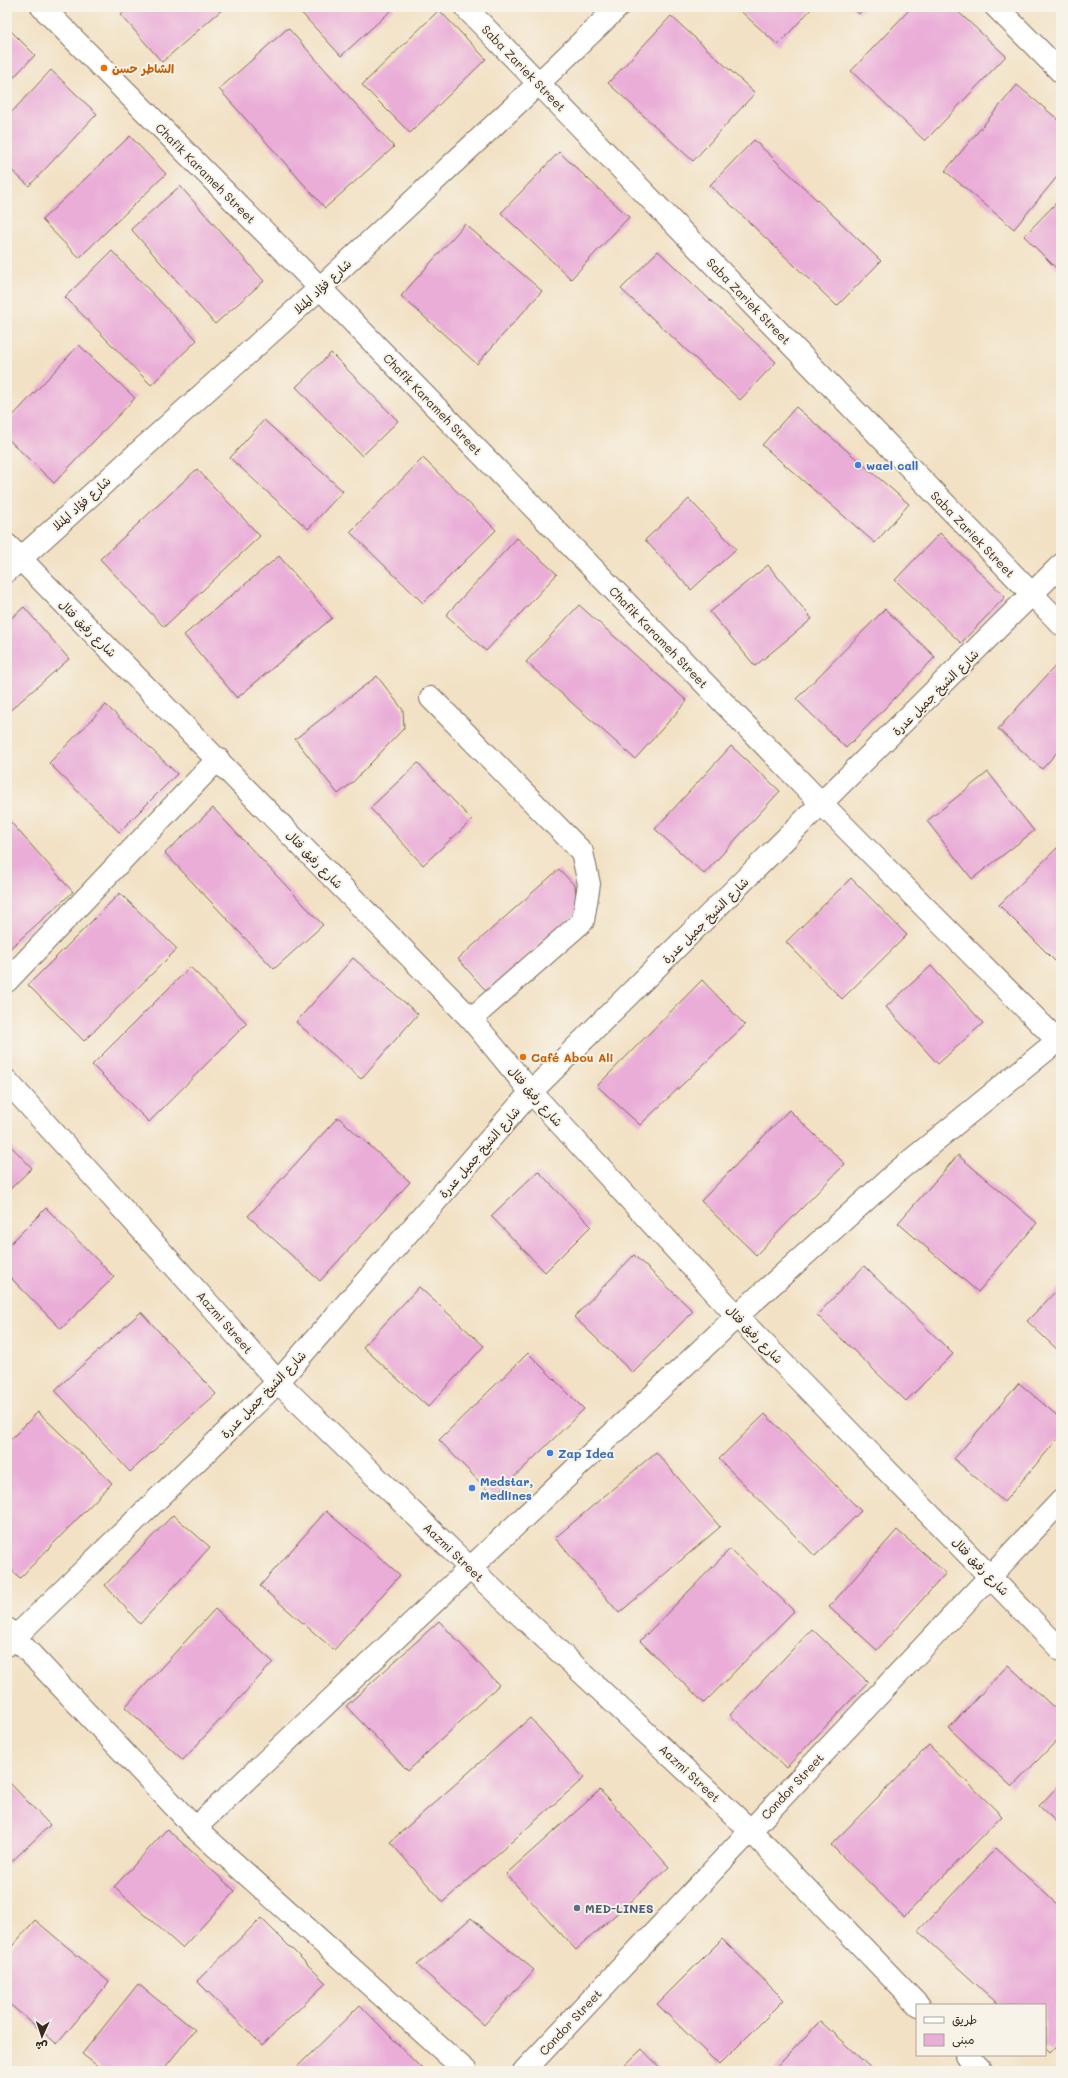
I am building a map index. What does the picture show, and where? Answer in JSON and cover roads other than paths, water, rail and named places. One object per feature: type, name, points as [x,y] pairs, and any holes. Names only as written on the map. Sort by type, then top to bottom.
[{"type":"street","name":"Chafik Karameh Street","points":[[42,7],[320,288],[822,804],[1060,1041]]},
{"type":"street","name":"Saba Zariek Street","points":[[465,7],[1061,624]]},
{"type":"street","name":"شارع فؤاد المنلا","points":[[11,558],[320,288],[540,84],[618,7]]},
{"type":"street","points":[[996,7],[1061,72]]},
{"type":"street","name":"شارع رفيق فتال","points":[[11,558],[218,759],[472,1019],[530,1092],[736,1316],[1061,1650]]},
{"type":"street","name":"شارع الشيخ جميل عدرة","points":[[10,1637],[278,1382],[530,1092],[822,804],[1061,565]]},
{"type":"street","points":[[431,698],[582,852],[589,884],[582,921],[472,1019]]},
{"type":"street","points":[[7,981],[218,759]]},
{"type":"street","points":[[195,1828],[471,1569],[736,1316],[899,1170],[1060,1041]]},
{"type":"street","name":"Aazmi Street","points":[[7,1081],[278,1382],[471,1569],[750,1830],[917,2004]]},
{"type":"street","name":"Condor Street","points":[[524,2071],[1061,1501]]},
{"type":"street","points":[[10,1637],[195,1828],[466,2071]]},
{"type":"street","points":[[967,2056],[981,2071]]},
{"type":"place","name":"الشاطر حسن","points":[[104,68]]},
{"type":"place","name":"wael call","points":[[858,465]]},
{"type":"place","name":"Café Abou Ali","points":[[523,1057]]},
{"type":"place","name":"Zap Idea","points":[[550,1453]]},
{"type":"place","name":"Medstar, Medlines","points":[[472,1488]]},
{"type":"place","name":"MED-LINES","points":[[577,1908]]}]
